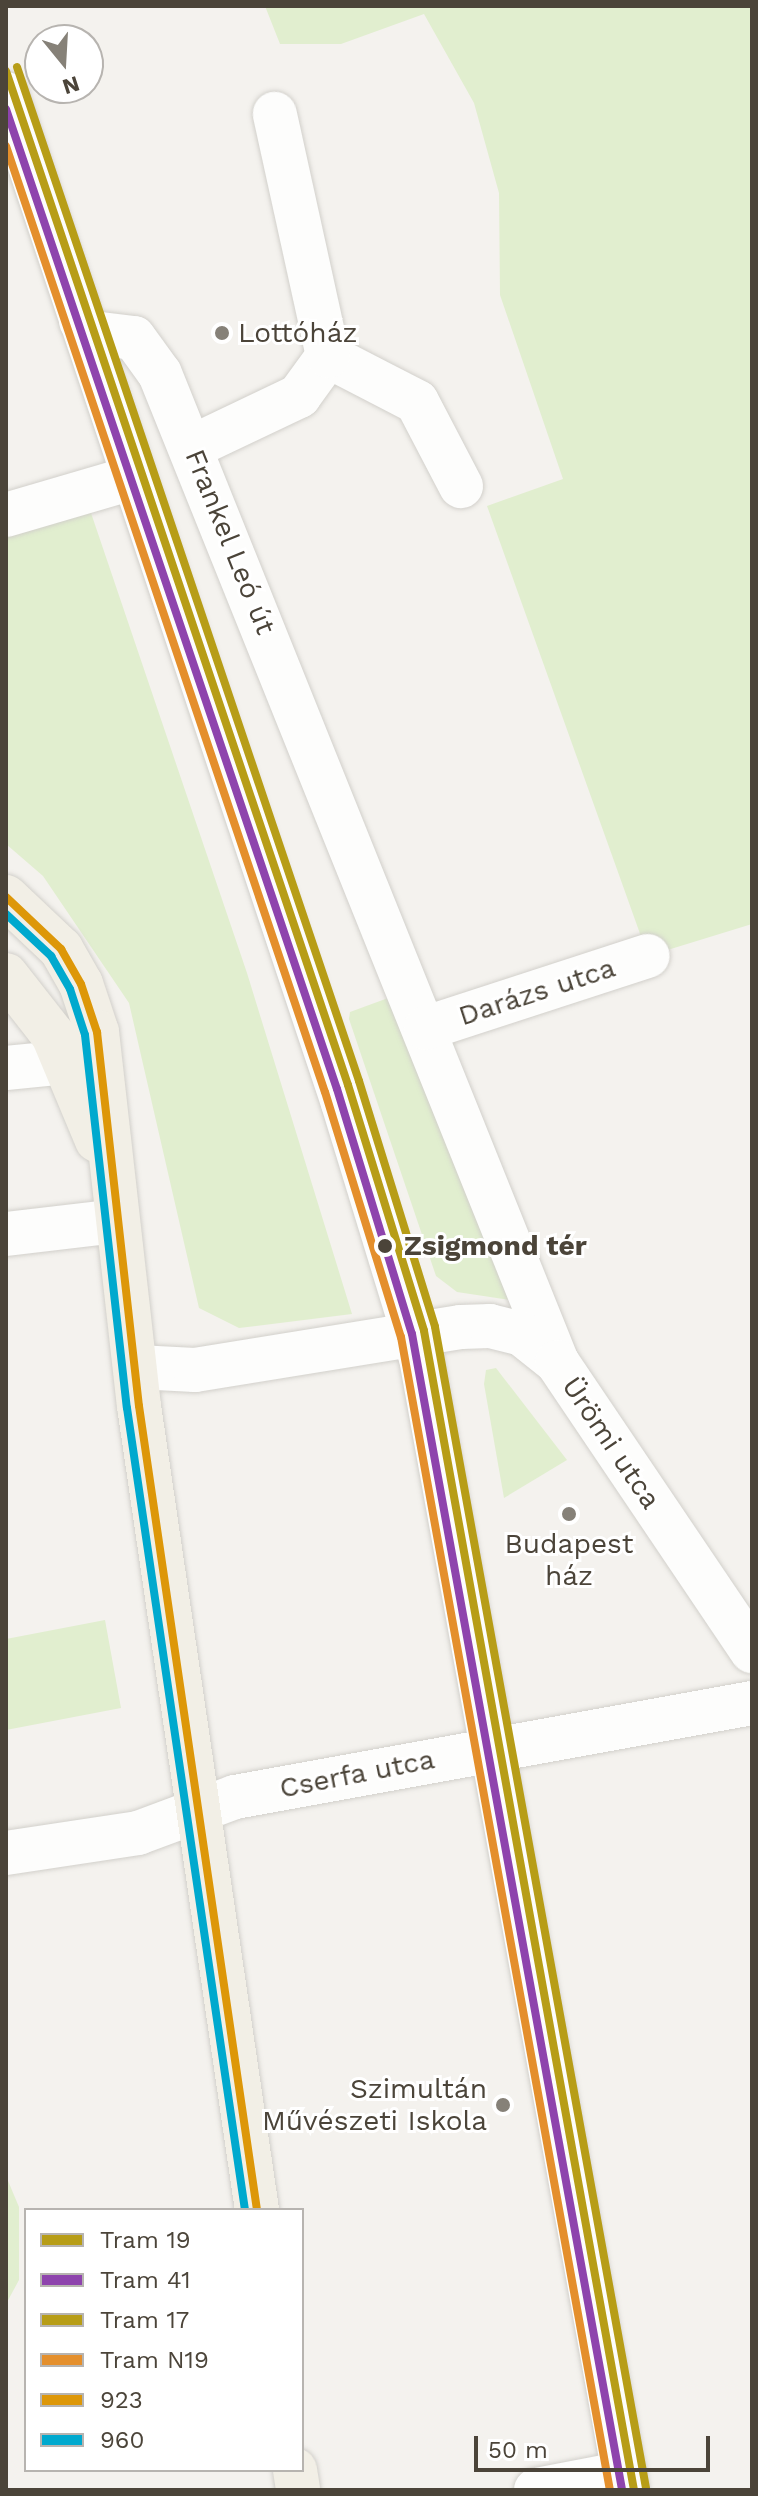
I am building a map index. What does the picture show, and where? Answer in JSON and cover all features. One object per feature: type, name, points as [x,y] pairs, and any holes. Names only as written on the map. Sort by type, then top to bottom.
[{"type":"main road","points":[[6,897],[61,949],[81,984],[97,1032],[106,1086],[109,1168],[116,1221],[257,2208]]},
{"type":"main road","points":[[6,975],[28,997],[66,1062],[109,1168]]},
{"type":"street","points":[[6,94],[14,147],[81,321],[270,881],[415,1332],[494,1749],[626,2482],[536,2490]]},
{"type":"street","points":[[192,447],[299,396],[328,356],[275,114]]},
{"type":"street","name":"Frankel Leó út","points":[[81,321],[93,333],[134,338],[160,374],[426,1028]]},
{"type":"street","points":[[328,356],[417,402],[461,486]]},
{"type":"street","points":[[6,515],[132,478]]},
{"type":"street","name":"Darázs utca","points":[[426,1028],[648,956]]},
{"type":"street","points":[[426,1028],[557,1362]]},
{"type":"street","points":[[6,1068],[66,1062]]},
{"type":"street","points":[[6,1234],[116,1221]]},
{"type":"street","name":"Ürömi utca","points":[[415,1332],[490,1326],[522,1334],[557,1362],[752,1651]]},
{"type":"street","points":[[137,1367],[195,1370],[415,1332]]},
{"type":"street","name":"Cserfa utca","points":[[35,1861],[138,1833],[235,1797],[752,1703]]},
{"type":"green space","points":[[265,6],[752,6],[752,924],[648,956],[487,506],[563,479],[500,295],[499,193],[474,103],[424,14],[341,44],[280,44]]},
{"type":"green space","points":[[89,507],[247,973],[352,1314],[239,1328],[199,1308],[129,1003],[43,876],[6,844],[6,532]]},
{"type":"green space","points":[[399,994],[524,1302],[457,1292],[436,1276],[349,1019],[350,1012]]},
{"type":"green space","points":[[496,1368],[567,1460],[504,1498],[484,1384],[486,1370]]},
{"type":"green space","points":[[105,1620],[121,1708],[6,1730],[6,1639]]},
{"type":"green space","points":[[6,2176],[19,2207],[19,2280],[6,2304]]},
{"type":"tram line","name":"17","points":[[17,67],[359,1081],[435,1327],[646,2488]]},
{"type":"tram line","name":"19","points":[[6,71],[348,1085],[424,1331],[634,2490]]},
{"type":"tram line","name":"41","points":[[6,109],[337,1089],[412,1334],[622,2490]]},
{"type":"tram line","name":"N19","points":[[6,146],[325,1092],[401,1337],[610,2490]]},
{"type":"transit line","name":"923","points":[[6,897],[61,949],[81,984],[97,1032],[139,1406],[257,2208]]},
{"type":"transit line","name":"960","points":[[6,914],[51,956],[70,989],[85,1035],[127,1408],[245,2208]]},
{"type":"place","name":"Lottóház","points":[[222,333]]},
{"type":"place","name":"Zsigmond tér","points":[[385,1246]]},
{"type":"place","name":"Budapest ház","points":[[569,1514]]},
{"type":"place","name":"Szimultán Művészeti Iskola","points":[[503,2105]]}]
